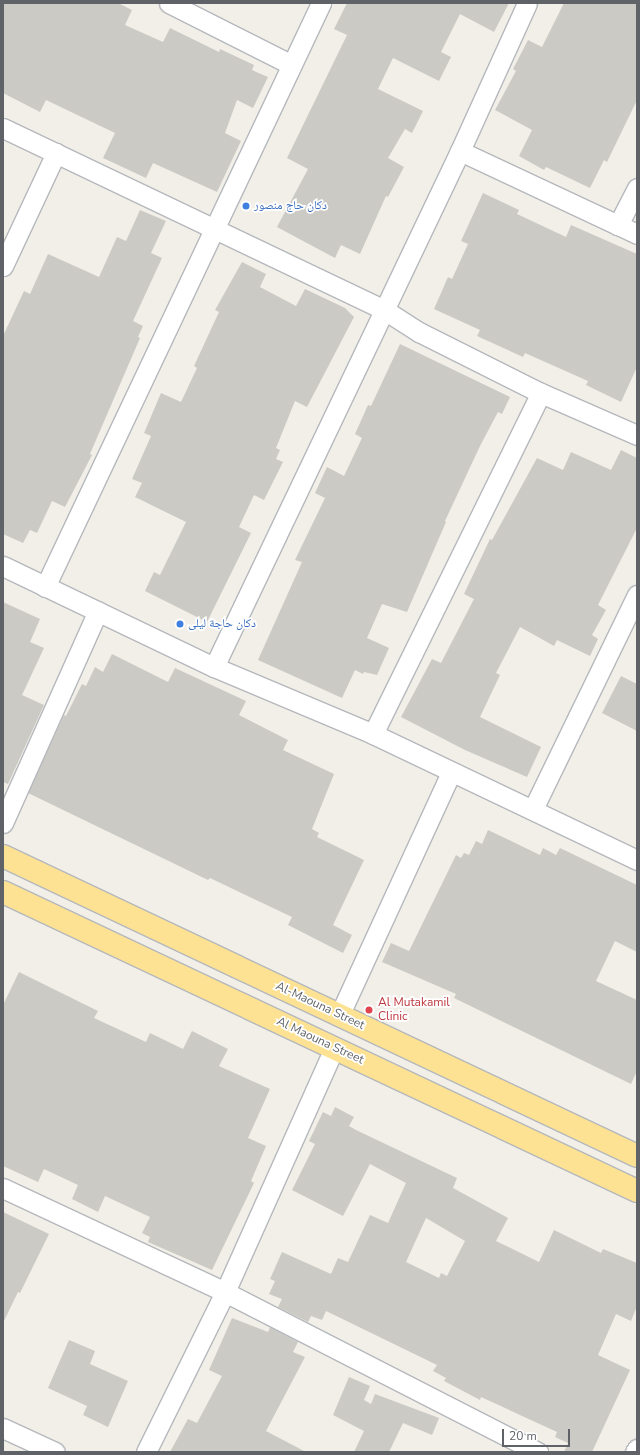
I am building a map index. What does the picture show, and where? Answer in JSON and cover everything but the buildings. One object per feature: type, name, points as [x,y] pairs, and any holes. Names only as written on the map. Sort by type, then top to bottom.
[{"type":"highway","name":"Al-Maouna Street","points":[[3,856],[637,1156]]},
{"type":"highway","name":"Al Maouna Street","points":[[3,892],[637,1191]]},
{"type":"street","points":[[169,3],[290,64]]},
{"type":"street","points":[[45,587],[213,226],[290,64],[321,3]]},
{"type":"street","points":[[214,667],[383,309],[460,151],[527,3]]},
{"type":"street","points":[[3,128],[213,226],[383,309],[419,332],[541,393],[637,435]]},
{"type":"street","points":[[460,151],[637,234]]},
{"type":"street","points":[[3,266],[56,153]]},
{"type":"street","points":[[618,225],[637,188]]},
{"type":"street","points":[[373,734],[541,393]]},
{"type":"street","points":[[3,566],[214,667],[373,734],[451,773],[533,809],[637,860]]},
{"type":"street","points":[[533,809],[637,595]]},
{"type":"street","points":[[3,823],[98,611]]},
{"type":"street","points":[[340,1016],[451,773]]},
{"type":"street","points":[[146,1452],[225,1292],[334,1048]]},
{"type":"street","points":[[3,1188],[225,1292],[538,1452]]},
{"type":"street","points":[[3,1428],[19,1444],[55,1452]]},
{"type":"place","name":"دكان حاج منصور","points":[[246,206]]},
{"type":"place","name":"دكان حاجة ليلى","points":[[180,624]]},
{"type":"place","name":"Al Mutakamil Clinic","points":[[369,1010]]}]
